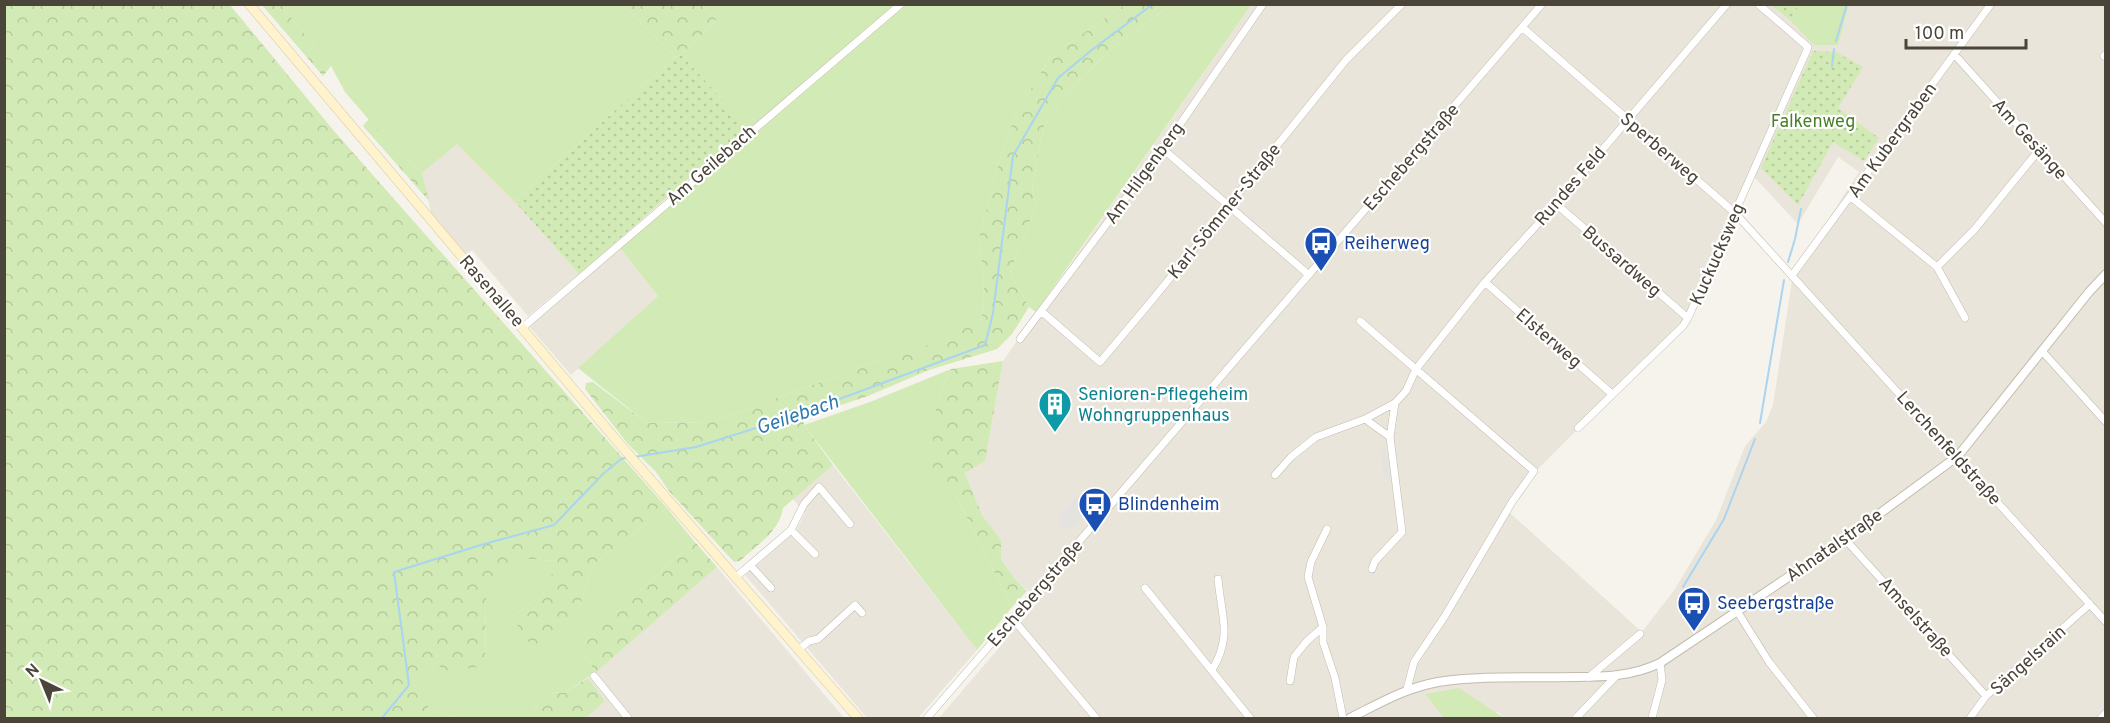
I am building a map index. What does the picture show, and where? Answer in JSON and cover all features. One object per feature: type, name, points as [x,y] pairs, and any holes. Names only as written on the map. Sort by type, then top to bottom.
[{"type":"main road","name":"Rasenallee","points":[[249,4],[623,448],[858,718]]},
{"type":"street","name":"Am Geilebach","points":[[523,327],[901,4]]},
{"type":"street","name":"Am Hilgenberg","points":[[1020,339],[1163,149],[1263,4]]},
{"type":"street","name":"Karl-Sömmer-Straße","points":[[1041,311],[1100,362],[1346,60],[1402,4]]},
{"type":"street","name":"Eschebergstraße","points":[[927,718],[1542,4]]},
{"type":"street","name":"Rundes Feld","points":[[1395,403],[1406,391],[1416,369],[1485,282],[1556,204],[1727,4]]},
{"type":"street","name":"Kuckucksweg","points":[[1578,428],[1689,318],[1808,46],[1758,4]]},
{"type":"street","name":"Am Kubergraben","points":[[1793,274],[1991,4]]},
{"type":"street","name":"Sperberweg","points":[[1522,27],[1735,213],[1793,274]]},
{"type":"street","name":"Am Gesänge","points":[[1954,54],[2106,224]]},
{"type":"street","points":[[1163,149],[1309,275]]},
{"type":"street","points":[[1937,267],[1974,230],[2039,150]]},
{"type":"street","points":[[1851,197],[1937,267],[1965,318]]},
{"type":"street","name":"Bussardweg","points":[[1556,204],[1689,318]]},
{"type":"street","name":"Lerchenfeldstraße","points":[[1793,274],[2106,622]]},
{"type":"street","name":"Ahnatalstraße","points":[[1350,718],[1407,689],[1439,682],[1469,679],[1616,676],[1649,669],[1660,663],[1845,539],[1958,456],[2106,274]]},
{"type":"street","name":"Elsterweg","points":[[1485,282],[1612,394]]},
{"type":"street","points":[[1360,321],[1534,471],[1512,502],[1445,616],[1414,662],[1407,689]]},
{"type":"street","points":[[2042,351],[2106,422]]},
{"type":"street","points":[[1275,475],[1290,457],[1316,437],[1365,419],[1395,403]]},
{"type":"street","points":[[1372,569],[1375,561],[1402,532],[1390,437],[1395,403]]},
{"type":"street","points":[[1365,419],[1390,437]]},
{"type":"street","points":[[736,577],[791,530],[804,504],[819,487],[850,524]]},
{"type":"street","points":[[1327,529],[1311,562],[1308,577],[1323,627],[1323,642],[1335,678],[1343,718]]},
{"type":"street","points":[[791,530],[815,554]]},
{"type":"street","name":"Amselstraße","points":[[1845,539],[1986,696]]},
{"type":"street","points":[[750,565],[771,588]]},
{"type":"street","points":[[1212,670],[1221,655],[1225,628],[1218,579]]},
{"type":"street","points":[[1145,588],[1250,718]]},
{"type":"street","name":"Sängelsrain","points":[[1970,718],[1986,696],[2090,604]]},
{"type":"street","points":[[798,650],[809,641],[818,639],[855,605],[862,612]]},
{"type":"street","points":[[1737,611],[1769,662],[1813,718]]},
{"type":"street","points":[[1013,619],[1096,718]]},
{"type":"street","points":[[1290,681],[1294,657],[1307,640],[1323,627]]},
{"type":"street","points":[[1589,677],[1640,634]]},
{"type":"street","points":[[1652,718],[1662,680],[1660,663]]},
{"type":"street","points":[[594,676],[628,718]]},
{"type":"street","points":[[1576,718],[1616,676]]},
{"type":"street","points":[[2101,718],[2106,713]]},
{"type":"shaded area","points":[[1251,5],[1799,5],[1791,20],[1838,44],[1849,5],[2105,5],[2106,712],[2100,718],[1504,718],[1499,713],[1425,694],[1444,718],[939,718],[1039,601],[1014,578],[1001,559],[1001,540],[982,515],[965,473],[985,461],[1003,361]],"holes":[[[1838,157],[1859,172],[1793,274],[1773,405],[1766,422],[1745,446],[1716,520],[1675,589],[1642,632],[1509,512],[1535,472],[1688,318],[1754,177],[1798,224]]]},
{"type":"shaded area","points":[[457,143],[514,201],[579,274],[528,316],[472,250],[467,255],[431,213],[422,173]]},
{"type":"shaded area","points":[[620,248],[658,296],[571,375],[528,325]]},
{"type":"shaded area","points":[[1385,448],[1391,479],[1385,480],[1379,449]]},
{"type":"shaded area","points":[[833,465],[977,650],[918,718],[867,718],[745,575],[797,529],[805,513],[793,499]]},
{"type":"shaded area","points":[[1079,493],[1093,505],[1072,529],[1067,525],[1064,529],[1059,525],[1062,521],[1058,517]]},
{"type":"shaded area","points":[[717,567],[844,718],[586,718],[605,701],[588,678]]},
{"type":"green space","points":[[4,5],[230,5],[334,131],[667,508],[595,563],[579,608],[534,650],[512,617],[543,594],[558,561],[526,559],[486,599],[485,666],[448,671],[437,665],[420,675],[429,710],[461,718],[5,718]]},
{"type":"green space","points":[[262,5],[281,5],[331,66],[323,76]]},
{"type":"green space","points":[[281,5],[623,5],[675,57],[514,201],[457,144],[422,173],[395,150],[345,92],[331,66]]},
{"type":"green space","points":[[623,5],[701,5],[717,20],[681,55],[675,57]]},
{"type":"green space","points":[[701,5],[1124,5],[1051,56],[1016,113],[1001,154],[979,238],[984,285],[982,318],[950,338],[870,364],[711,422],[647,423],[578,368],[658,296],[620,248],[754,134],[681,55],[717,20]]},
{"type":"green space","points":[[1124,5],[1171,5],[1116,45],[1076,83],[1044,126],[1032,188],[1036,205],[1010,273],[1029,307],[1012,334],[997,349],[929,370],[868,396],[803,418],[804,425],[833,465],[783,508],[781,517],[766,538],[740,561],[734,562],[669,491],[656,472],[628,444],[585,389],[586,383],[593,382],[647,423],[711,422],[949,338],[982,318],[984,285],[979,238],[1001,154],[1016,113],[1051,56]]},
{"type":"green space","points":[[1171,5],[1251,5],[1036,312],[1029,307],[1010,273],[1036,205],[1032,188],[1044,126],[1076,83],[1116,45]]},
{"type":"green space","points":[[1771,5],[1799,5],[1790,20]]},
{"type":"green space","points":[[1799,5],[1849,5],[1838,45],[1814,45],[1790,20]]},
{"type":"green space","name":"Falkenweg","points":[[1813,51],[1836,52],[1863,67],[1838,108],[1879,138],[1864,161],[1833,142],[1798,205],[1761,168]]},
{"type":"green space","points":[[681,55],[748,127],[579,274],[514,201],[675,57]]},
{"type":"green space","points":[[369,119],[395,150],[422,173],[429,201],[363,126]]},
{"type":"green space","points":[[1003,361],[985,461],[965,473],[982,515],[1001,540],[1001,559],[1014,578],[1027,591],[1012,607],[954,492],[933,475],[933,429],[938,398],[951,369]]},
{"type":"green space","points":[[951,369],[938,398],[933,475],[954,492],[1012,607],[977,650],[804,425],[870,402]]},
{"type":"green space","points":[[667,508],[694,541],[578,648],[596,672],[564,693],[548,692],[528,718],[461,718],[429,710],[419,675],[437,665],[485,666],[486,599],[526,559],[559,561],[543,594],[512,617],[562,623],[579,608],[595,563]]},
{"type":"green space","points":[[694,541],[717,567],[596,672],[578,648]]},
{"type":"green space","points":[[588,678],[605,701],[586,718],[528,718],[548,692],[564,693]]},
{"type":"green space","points":[[1459,688],[1504,718],[1444,718],[1425,694]]},
{"type":"waterway","name":"Geilebach","points":[[634,457],[696,447],[791,417],[985,345],[993,313],[1013,156],[1058,78],[1153,4]]},
{"type":"waterway","points":[[1836,41],[1847,4]]},
{"type":"waterway","points":[[1832,66],[1834,49]]},
{"type":"waterway","points":[[1788,262],[1801,209]]},
{"type":"waterway","points":[[1760,423],[1784,280]]},
{"type":"waterway","points":[[1683,587],[1724,519],[1755,439]]},
{"type":"waterway","name":"Geilebach","points":[[382,718],[409,685],[394,572],[554,525],[603,474],[621,459],[629,457]]},
{"type":"place","name":"Reiherweg","points":[[1321,272]]},
{"type":"place","name":"Senioren-Pflegeheim Wohngruppenhaus","points":[[1055,433]]},
{"type":"place","name":"Blindenheim","points":[[1095,533]]},
{"type":"place","name":"Seebergstraße","points":[[1694,632]]}]
